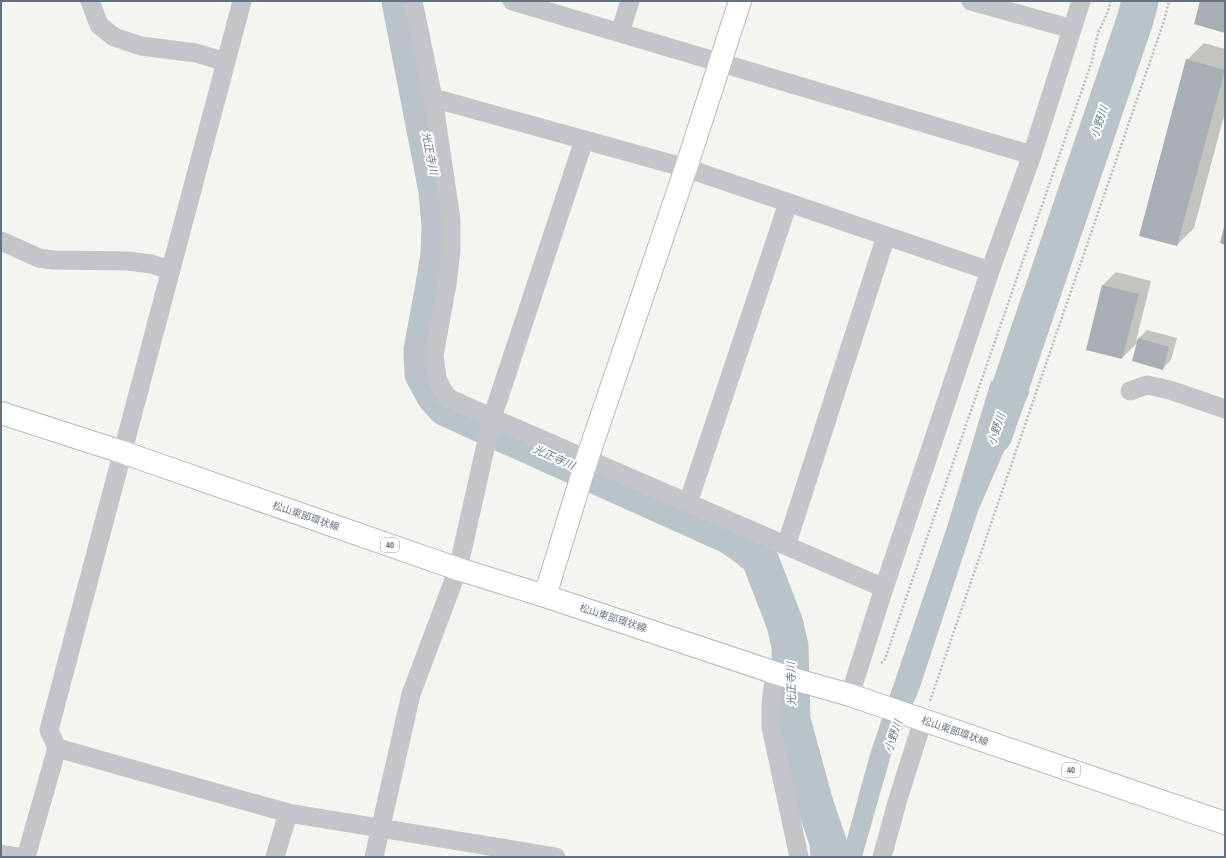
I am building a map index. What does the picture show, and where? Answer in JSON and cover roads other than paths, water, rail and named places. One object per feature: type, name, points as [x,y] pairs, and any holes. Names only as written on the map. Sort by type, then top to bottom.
[{"type":"main road","points":[[545,596],[587,459],[686,168],[740,1]]},
{"type":"main road","name":"松山東部環状線","points":[[1,413],[122,452],[458,569],[545,596],[784,676],[858,698],[1225,823]]},
{"type":"street","points":[[90,1],[99,25],[114,37],[141,46],[196,53],[226,62]]},
{"type":"street","points":[[26,857],[57,748],[49,730],[242,1]]},
{"type":"street","points":[[414,1],[433,98],[451,220],[451,250],[448,284],[434,355],[437,378],[446,397],[884,588]]},
{"type":"street","points":[[512,1],[1032,155]]},
{"type":"street","points":[[620,33],[630,1]]},
{"type":"street","points":[[971,1],[1072,29]]},
{"type":"street","points":[[858,698],[884,588],[990,271],[1032,155],[1080,1]]},
{"type":"street","points":[[433,98],[686,168],[990,271]]},
{"type":"street","points":[[374,857],[411,694],[458,569],[492,418],[584,140]]},
{"type":"street","points":[[688,503],[788,203]]},
{"type":"street","points":[[786,546],[886,236]]},
{"type":"street","points":[[1,241],[39,258],[53,260],[128,261],[151,264],[170,270]]},
{"type":"street","points":[[1130,391],[1147,385],[1170,390],[1225,409]]},
{"type":"street","points":[[784,676],[771,705],[771,727],[799,857]]},
{"type":"street","points":[[882,857],[920,719]]},
{"type":"street","points":[[57,748],[288,813],[556,857]]},
{"type":"street","points":[[275,857],[288,813]]},
{"type":"street","points":[[1,854],[18,857]]},
{"type":"water","points":[[991,381],[1030,391],[978,511],[919,690],[891,755],[862,857],[842,857],[870,754],[947,527]]},
{"type":"waterway","name":"光正寺川","points":[[400,1],[437,191],[440,227],[439,254],[422,350],[423,374],[435,396],[446,408],[730,536],[760,559],[785,624],[790,646],[792,720],[815,804],[828,842],[829,857]]},
{"type":"waterway","name":"小野川","points":[[994,435],[1135,20],[1140,1]]}]
